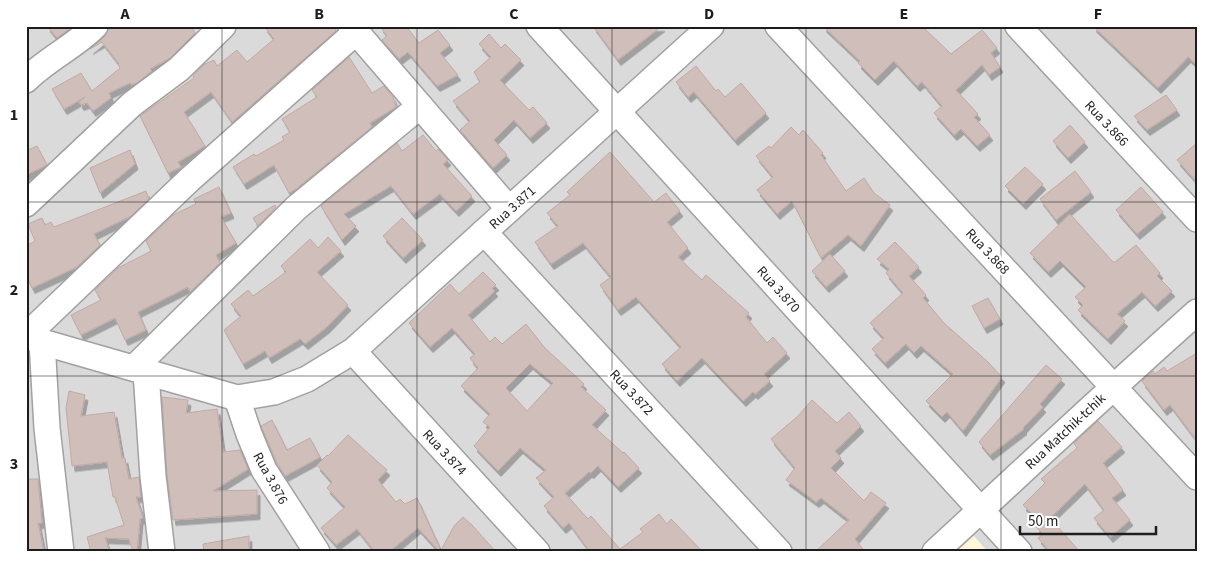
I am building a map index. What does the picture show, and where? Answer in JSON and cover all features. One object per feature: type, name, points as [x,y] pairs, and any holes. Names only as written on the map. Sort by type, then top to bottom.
[{"type":"street","points":[[26,80],[95,26]]},
{"type":"street","points":[[26,204],[132,104],[179,69],[223,26]]},
{"type":"street","name":"Rua 3.870","points":[[539,26],[1019,552]]},
{"type":"street","name":"Rua 3.871","points":[[237,398],[274,392],[306,379],[353,351],[711,26]]},
{"type":"street","name":"Rua 3.868","points":[[778,26],[1197,477]]},
{"type":"street","name":"Rua 3.866","points":[[1018,26],[1197,219]]},
{"type":"street","points":[[32,338],[189,180],[354,29],[509,209]]},
{"type":"street","points":[[140,370],[296,208],[420,106]]},
{"type":"street","name":"Rua 3.872","points":[[484,232],[779,552]]},
{"type":"street","name":"Rua Matchik-tchik","points":[[934,552],[1113,386],[1197,312]]},
{"type":"street","points":[[32,338],[237,398]]},
{"type":"street","points":[[32,338],[46,428],[61,552]]},
{"type":"street","name":"Rua 3.874","points":[[353,351],[537,552]]},
{"type":"street","points":[[140,370],[162,552]]},
{"type":"street","name":"Rua 3.876","points":[[237,398],[264,470],[317,552]]},
{"type":"shaded area","points":[[26,26],[1197,26],[1197,552],[26,552]]},
{"type":"shaded area","points":[[974,536],[988,552],[956,552]]},
{"type":"building","points":[[47,26],[73,26],[57,38]]},
{"type":"building","points":[[109,26],[191,26],[195,33],[170,58],[150,69],[152,71],[137,83],[131,85],[130,83],[109,93],[111,98],[93,111],[87,103],[81,105],[79,102],[85,97],[64,109],[52,89],[81,73],[92,91],[120,68],[102,42],[90,49],[105,36]]},
{"type":"building","points":[[264,26],[333,26],[336,31],[232,122],[211,92],[184,112],[205,146],[178,162],[181,167],[168,173],[140,116],[194,78],[193,76],[203,65],[214,60],[217,66],[237,50],[247,62],[274,39]]},
{"type":"building","points":[[380,26],[406,26],[419,43],[438,30],[450,45],[440,53],[458,75],[437,86],[408,52],[399,59],[382,40],[387,36]]},
{"type":"building","points":[[593,26],[662,26],[618,60]]},
{"type":"building","points":[[823,26],[922,26],[951,54],[982,30],[997,48],[991,53],[1000,67],[989,75],[982,65],[956,90],[978,114],[974,117],[990,135],[977,146],[961,129],[954,135],[934,113],[942,106],[922,82],[917,86],[894,61],[875,80],[858,63],[860,61]]},
{"type":"building","points":[[1093,26],[1197,26],[1197,65],[1188,57],[1158,88]]},
{"type":"building","points":[[489,34],[501,48],[505,44],[521,60],[500,80],[529,110],[533,107],[547,123],[530,138],[514,120],[494,140],[507,155],[493,168],[460,130],[470,121],[453,101],[480,82],[474,72],[491,57],[479,44]]},
{"type":"building","points":[[349,57],[372,93],[384,86],[393,97],[396,107],[370,123],[372,127],[289,193],[274,165],[244,184],[233,167],[254,154],[256,156],[284,140],[282,137],[290,132],[282,119],[317,97],[312,90]]},
{"type":"building","points":[[696,66],[716,91],[718,89],[725,97],[741,83],[766,113],[735,140],[694,92],[688,97],[676,82]]},
{"type":"building","points":[[1166,95],[1177,110],[1147,130],[1134,116]]},
{"type":"building","points":[[1070,125],[1085,142],[1068,158],[1053,141]]},
{"type":"building","points":[[791,127],[799,135],[803,130],[823,153],[821,155],[846,191],[864,178],[874,193],[890,205],[861,246],[848,235],[821,258],[792,201],[777,214],[757,190],[773,177],[756,156],[769,146],[771,148]]},
{"type":"building","points":[[423,135],[436,151],[438,149],[448,160],[443,164],[472,196],[456,211],[440,194],[413,214],[391,186],[344,214],[356,226],[342,240],[321,206],[397,143],[402,151]]},
{"type":"building","points":[[1197,143],[1197,182],[1177,160]]},
{"type":"building","points":[[37,146],[47,165],[26,175],[26,151]]},
{"type":"building","points":[[130,150],[135,164],[100,193],[90,168]]},
{"type":"building","points":[[610,152],[654,202],[666,193],[680,211],[667,222],[688,248],[678,257],[702,280],[706,275],[749,313],[746,317],[767,343],[773,337],[787,353],[764,374],[770,381],[755,394],[753,392],[743,401],[702,358],[677,381],[662,364],[681,347],[636,297],[618,310],[600,285],[611,277],[583,243],[551,264],[535,242],[558,226],[547,213],[570,195],[567,192]]},
{"type":"building","points":[[1025,167],[1043,184],[1023,204],[1005,186]]},
{"type":"building","points":[[1075,171],[1091,192],[1056,220],[1040,199]]},
{"type":"building","points":[[219,187],[231,213],[221,217],[236,243],[216,255],[220,263],[190,292],[188,287],[138,312],[146,330],[125,340],[115,318],[81,335],[71,315],[101,300],[95,290],[118,268],[151,251],[146,241],[173,215],[196,204],[194,199]]},
{"type":"building","points":[[1141,187],[1163,212],[1137,234],[1116,210]]},
{"type":"building","points":[[146,191],[149,199],[131,216],[94,234],[100,245],[77,267],[32,288],[26,276],[26,246],[35,241],[28,224],[42,218],[45,225],[51,222],[54,227]]},
{"type":"building","points":[[275,205],[276,207],[258,226],[253,218]]},
{"type":"building","points":[[1070,214],[1113,262],[1136,245],[1160,273],[1157,276],[1172,291],[1155,306],[1142,292],[1117,314],[1125,321],[1108,339],[1078,310],[1083,305],[1075,297],[1086,287],[1060,261],[1048,272],[1030,253]]},
{"type":"building","points":[[402,218],[423,240],[403,258],[383,236]]},
{"type":"building","points":[[328,237],[341,251],[317,272],[348,305],[327,327],[305,344],[300,339],[269,358],[265,351],[243,364],[224,330],[241,316],[231,304],[248,290],[253,296],[286,272],[281,266],[310,239],[318,248]]},
{"type":"building","points":[[895,242],[919,267],[909,276],[926,295],[923,298],[944,323],[1002,377],[963,431],[947,412],[942,417],[926,401],[953,374],[921,346],[914,353],[906,344],[885,363],[872,349],[884,338],[870,323],[903,293],[886,273],[889,269],[877,259]]},
{"type":"building","points":[[830,254],[845,271],[826,287],[812,271]]},
{"type":"building","points":[[483,272],[496,285],[492,288],[495,291],[468,315],[490,342],[495,337],[502,344],[526,324],[545,348],[584,384],[581,387],[606,410],[592,425],[624,452],[639,468],[618,487],[598,466],[565,493],[588,519],[591,516],[620,549],[643,532],[640,529],[659,514],[667,524],[671,519],[703,552],[590,552],[569,523],[563,528],[544,506],[554,497],[536,478],[546,470],[520,448],[498,471],[474,446],[490,427],[483,422],[490,414],[461,386],[478,368],[470,358],[475,354],[452,328],[430,347],[409,323],[450,284],[459,294]],"holes":[[[530,364],[553,383],[527,411],[506,388]]]},
{"type":"building","points":[[988,298],[1000,319],[984,328],[972,306]]},
{"type":"building","points":[[1197,353],[1197,441],[1170,405],[1164,410],[1142,381],[1153,371],[1155,374],[1164,367],[1167,371]]},
{"type":"building","points":[[1046,365],[1062,379],[1040,404],[1043,407],[1024,429],[990,455],[979,442]]},
{"type":"building","points":[[69,391],[85,395],[81,416],[114,412],[122,458],[125,458],[129,479],[139,477],[141,497],[136,497],[143,518],[140,519],[137,552],[133,552],[129,539],[105,538],[110,552],[91,552],[87,537],[124,525],[115,497],[113,497],[107,462],[72,466],[66,408]]},
{"type":"building","points":[[162,397],[188,400],[186,413],[217,409],[223,452],[240,450],[248,469],[213,491],[257,490],[257,514],[173,520],[167,475]]},
{"type":"building","points":[[812,400],[837,423],[849,412],[861,426],[835,451],[841,458],[831,468],[864,501],[871,492],[886,503],[855,539],[865,552],[815,552],[849,520],[821,498],[816,502],[786,480],[795,468],[771,439],[798,416]]},
{"type":"building","points":[[272,420],[287,450],[310,438],[320,457],[285,476],[277,463],[261,426]]},
{"type":"building","points":[[1098,421],[1122,447],[1103,463],[1123,490],[1112,498],[1130,520],[1110,537],[1094,518],[1104,510],[1085,484],[1050,518],[1080,552],[1050,552],[1038,538],[1043,534],[1036,527],[1041,523],[1023,505],[1045,483],[1041,479],[1077,448],[1074,443]]},
{"type":"building","points":[[348,435],[387,470],[378,480],[396,502],[400,499],[405,504],[417,498],[440,548],[438,550],[418,528],[389,552],[375,552],[357,529],[336,545],[321,528],[345,507],[327,488],[332,482],[317,465]]},
{"type":"building","points":[[26,479],[38,479],[42,523],[38,523],[44,552],[26,552]]},
{"type":"building","points":[[463,517],[496,552],[440,552],[454,526]]},
{"type":"building","points":[[249,536],[249,552],[204,552],[203,544]]}]
